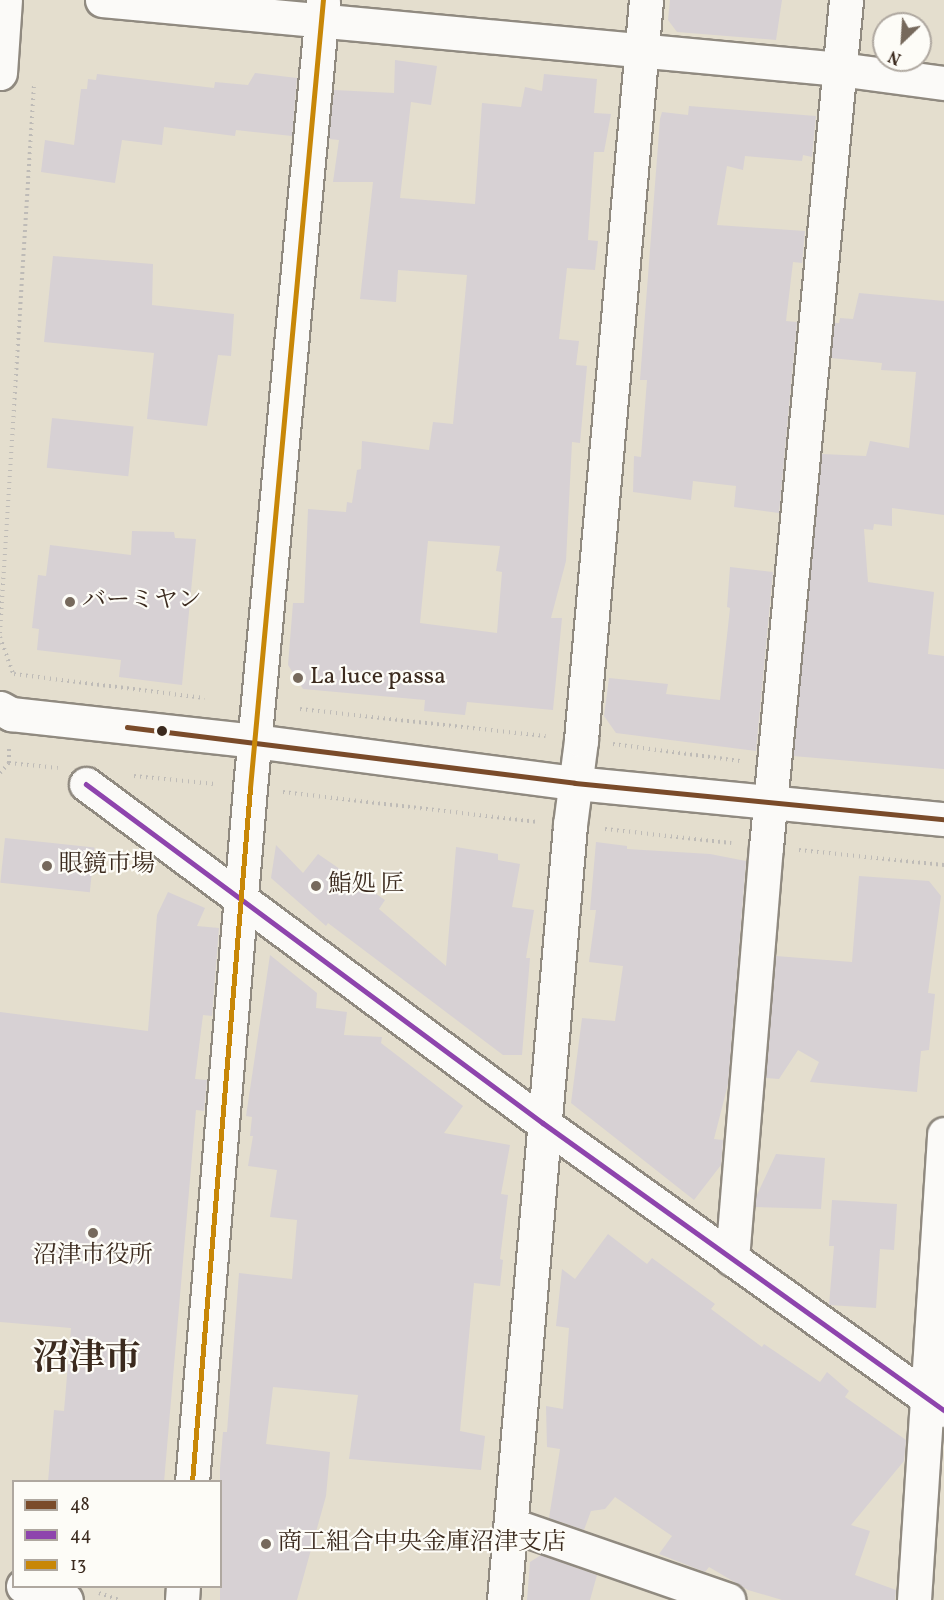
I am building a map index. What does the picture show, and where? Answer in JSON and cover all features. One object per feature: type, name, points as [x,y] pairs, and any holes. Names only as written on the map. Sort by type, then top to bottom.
[{"type":"main road","points":[[0,73],[5,0]]},
{"type":"main road","points":[[102,0],[322,11],[642,50],[840,69],[944,83]]},
{"type":"main road","points":[[504,1600],[512,1525],[543,1123],[570,825],[581,740],[646,0]]},
{"type":"main road","points":[[732,1259],[766,847],[846,0]]},
{"type":"main road","points":[[192,1480],[250,788],[322,11]]},
{"type":"main road","points":[[0,708],[11,714],[255,741],[575,783],[944,819]]},
{"type":"main road","points":[[76,777],[543,1123],[934,1404]]},
{"type":"main road","points":[[914,1600],[934,1404],[944,1134]]},
{"type":"main road","points":[[512,1525],[728,1600]]},
{"type":"main road","points":[[26,1588],[66,1600]]},
{"type":"path","points":[[0,633],[34,82]]},
{"type":"path","points":[[14,674],[775,765]]},
{"type":"path","points":[[9,763],[76,777]]},
{"type":"path","points":[[124,775],[944,865]]},
{"type":"building","points":[[670,0],[782,0],[776,40],[677,32],[668,20]]},
{"type":"building","points":[[395,60],[437,66],[431,105],[411,102],[400,198],[475,204],[482,103],[521,107],[525,87],[542,91],[544,74],[597,79],[594,113],[611,114],[604,152],[594,152],[588,240],[598,241],[595,270],[567,268],[559,339],[579,341],[576,365],[587,366],[580,443],[572,442],[566,561],[551,618],[562,618],[553,710],[467,702],[465,715],[424,711],[425,700],[303,689],[288,665],[293,603],[304,603],[308,509],[346,512],[347,502],[352,503],[357,470],[361,469],[362,441],[429,450],[433,422],[453,424],[467,275],[398,270],[396,302],[360,299],[373,182],[333,182],[339,140],[329,139],[334,90],[394,93]],"holes":[[[428,541],[500,546],[496,571],[502,572],[497,633],[420,623]]]},
{"type":"building","points":[[255,73],[297,78],[292,136],[236,130],[235,136],[164,127],[162,145],[122,140],[115,183],[41,172],[45,140],[74,145],[81,89],[87,89],[88,79],[96,80],[97,74],[214,88],[215,82],[248,85]]},
{"type":"building","points":[[689,106],[816,116],[812,157],[803,155],[802,161],[745,156],[743,170],[727,166],[717,225],[805,231],[802,263],[793,262],[786,321],[797,322],[779,513],[734,507],[736,486],[693,481],[691,500],[633,492],[634,456],[641,457],[647,380],[640,380],[660,119],[662,112],[688,115]]},
{"type":"building","points":[[53,256],[153,264],[152,305],[234,314],[231,356],[218,355],[207,426],[147,419],[154,353],[44,342]]},
{"type":"building","points":[[859,293],[944,301],[944,515],[892,508],[892,526],[874,524],[873,530],[864,529],[868,582],[934,592],[928,654],[944,656],[944,769],[793,756],[822,454],[866,456],[870,441],[909,448],[916,372],[881,370],[882,363],[831,358],[834,323],[839,323],[840,318],[853,319]]},
{"type":"building","points":[[52,418],[134,427],[128,476],[47,468]]},
{"type":"building","points":[[132,531],[174,532],[175,538],[196,539],[182,685],[119,677],[121,660],[37,650],[39,629],[32,628],[38,575],[46,576],[50,545],[131,555]]},
{"type":"building","points":[[730,567],[773,572],[756,751],[616,733],[604,716],[609,678],[668,684],[666,694],[720,700],[730,608],[727,607]]},
{"type":"building","name":"眼鏡市場","points":[[5,838],[95,847],[90,892],[0,883]]},
{"type":"building","points":[[596,842],[627,846],[627,849],[710,854],[746,861],[728,1084],[714,1139],[723,1140],[721,1165],[694,1200],[571,1103],[582,1018],[615,1021],[623,966],[589,962],[596,910],[590,910]]},
{"type":"building","points":[[276,845],[303,873],[318,854],[385,900],[379,909],[446,966],[456,847],[498,854],[498,860],[520,864],[512,907],[534,910],[526,958],[530,958],[522,1055],[503,1055],[328,923],[326,926],[271,878]]},
{"type":"building","points":[[859,876],[929,881],[941,896],[928,993],[935,994],[929,1050],[921,1051],[917,1092],[810,1082],[819,1062],[798,1050],[779,1079],[766,1078],[776,956],[852,962]]},
{"type":"building","name":"沼津市役所","points":[[168,892],[205,908],[197,926],[219,928],[212,1016],[203,1015],[195,1079],[207,1080],[204,1111],[196,1110],[164,1480],[48,1480],[54,1410],[64,1411],[71,1328],[0,1322],[0,1012],[148,1031],[157,915]]},
{"type":"building","points":[[270,955],[317,993],[316,1008],[347,1012],[344,1035],[382,1037],[381,1043],[463,1106],[444,1133],[510,1145],[501,1194],[508,1195],[500,1259],[503,1260],[500,1286],[474,1283],[460,1431],[485,1436],[481,1470],[349,1459],[358,1395],[273,1387],[266,1444],[330,1452],[326,1496],[297,1600],[220,1600],[222,1480],[220,1480],[220,1468],[223,1432],[227,1432],[239,1273],[292,1279],[297,1220],[270,1217],[277,1170],[248,1166],[253,1136],[250,1136],[252,1117],[246,1116]]},
{"type":"building","points":[[776,1154],[825,1158],[821,1209],[755,1207],[756,1197]]},
{"type":"building","points":[[832,1200],[897,1204],[894,1250],[880,1249],[876,1308],[829,1305],[834,1246],[829,1246]]},
{"type":"building","points":[[608,1234],[647,1264],[652,1258],[715,1304],[711,1309],[762,1347],[764,1344],[820,1382],[827,1372],[849,1391],[845,1397],[906,1440],[904,1461],[851,1525],[870,1531],[855,1575],[896,1590],[895,1600],[782,1600],[748,1590],[709,1567],[705,1572],[659,1554],[672,1536],[615,1497],[605,1509],[591,1511],[584,1530],[549,1518],[560,1449],[547,1447],[546,1406],[563,1409],[569,1328],[556,1326],[562,1269],[575,1279]]},
{"type":"building","points":[[541,1555],[597,1575],[590,1600],[527,1600],[530,1562]]},
{"type":"transit line","name":"13","points":[[192,1480],[250,788],[323,0]]},
{"type":"transit line","name":"48","points":[[127,727],[575,783],[944,819]]},
{"type":"transit line","name":"44","points":[[86,784],[543,1123],[944,1410]]},
{"type":"place","name":"バーミヤン","points":[[70,602]]},
{"type":"place","name":"La luce passa","points":[[298,678]]},
{"type":"place","name":"眼鏡市場","points":[[47,866]]},
{"type":"place","name":"鮨処 匠","points":[[316,886]]},
{"type":"place","name":"沼津市役所","points":[[93,1233]]},
{"type":"place","name":"商工組合中央金庫沼津支店","points":[[266,1544]]},
{"type":"district","name":"沼津市","points":[[87,1361]]}]
